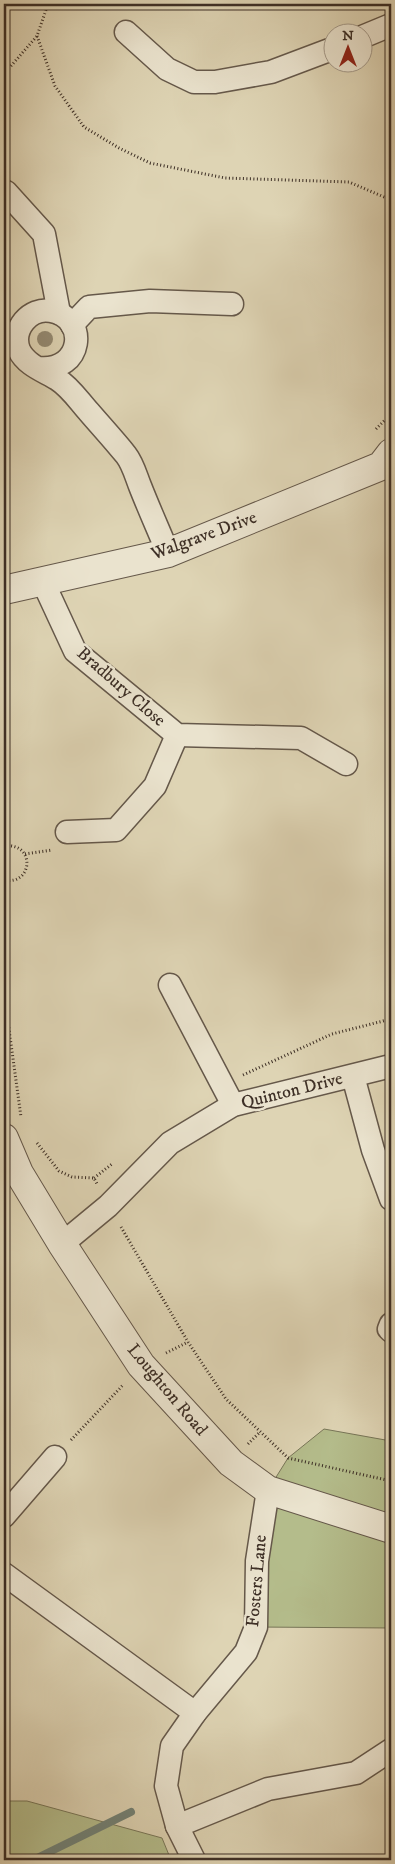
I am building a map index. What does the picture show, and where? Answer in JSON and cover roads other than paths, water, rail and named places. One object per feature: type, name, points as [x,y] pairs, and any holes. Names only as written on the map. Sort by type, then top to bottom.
[{"type":"street","points":[[372,33],[391,25]]},
{"type":"street","points":[[126,32],[167,69],[194,82],[215,82],[271,72],[322,53]]},
{"type":"street","points":[[6,192],[44,234],[66,319],[76,334],[76,343],[67,361],[49,369],[39,368]]},
{"type":"street","points":[[66,319],[89,307],[150,301],[232,304]]},
{"type":"street","points":[[66,319],[50,310],[32,314],[25,320],[20,328],[18,342],[23,356],[30,364],[60,381],[128,457],[168,553]]},
{"type":"street","points":[[71,392],[73,352]]},
{"type":"street","name":"Walgrave Drive","points":[[4,590],[168,553],[388,466]]},
{"type":"street","name":"Bradbury Close","points":[[43,582],[75,651],[176,735],[301,738],[346,764]]},
{"type":"street","name":"Bradbury Close","points":[[67,832],[116,830],[155,786],[176,735]]},
{"type":"street","points":[[170,985],[233,1105]]},
{"type":"street","name":"Quinton Drive","points":[[62,1244],[108,1206],[170,1144],[233,1105],[391,1066]]},
{"type":"street","points":[[353,1076],[373,1150],[391,1199]]},
{"type":"street","name":"Loughton Road","points":[[13,1131],[19,1173],[62,1244],[141,1365],[231,1463],[268,1490],[391,1529]]},
{"type":"street","points":[[391,1324],[389,1330],[391,1331]]},
{"type":"street","points":[[4,1516],[55,1457]]},
{"type":"street","name":"Fosters Lane","points":[[194,1860],[177,1826],[166,1786],[172,1746],[195,1713],[246,1652],[256,1627],[257,1561],[268,1490]]},
{"type":"street","points":[[4,1574],[195,1713]]},
{"type":"street","points":[[177,1826],[268,1789],[356,1773],[391,1750]]},
{"type":"waterway","points":[[33,1860],[131,1812]]}]
